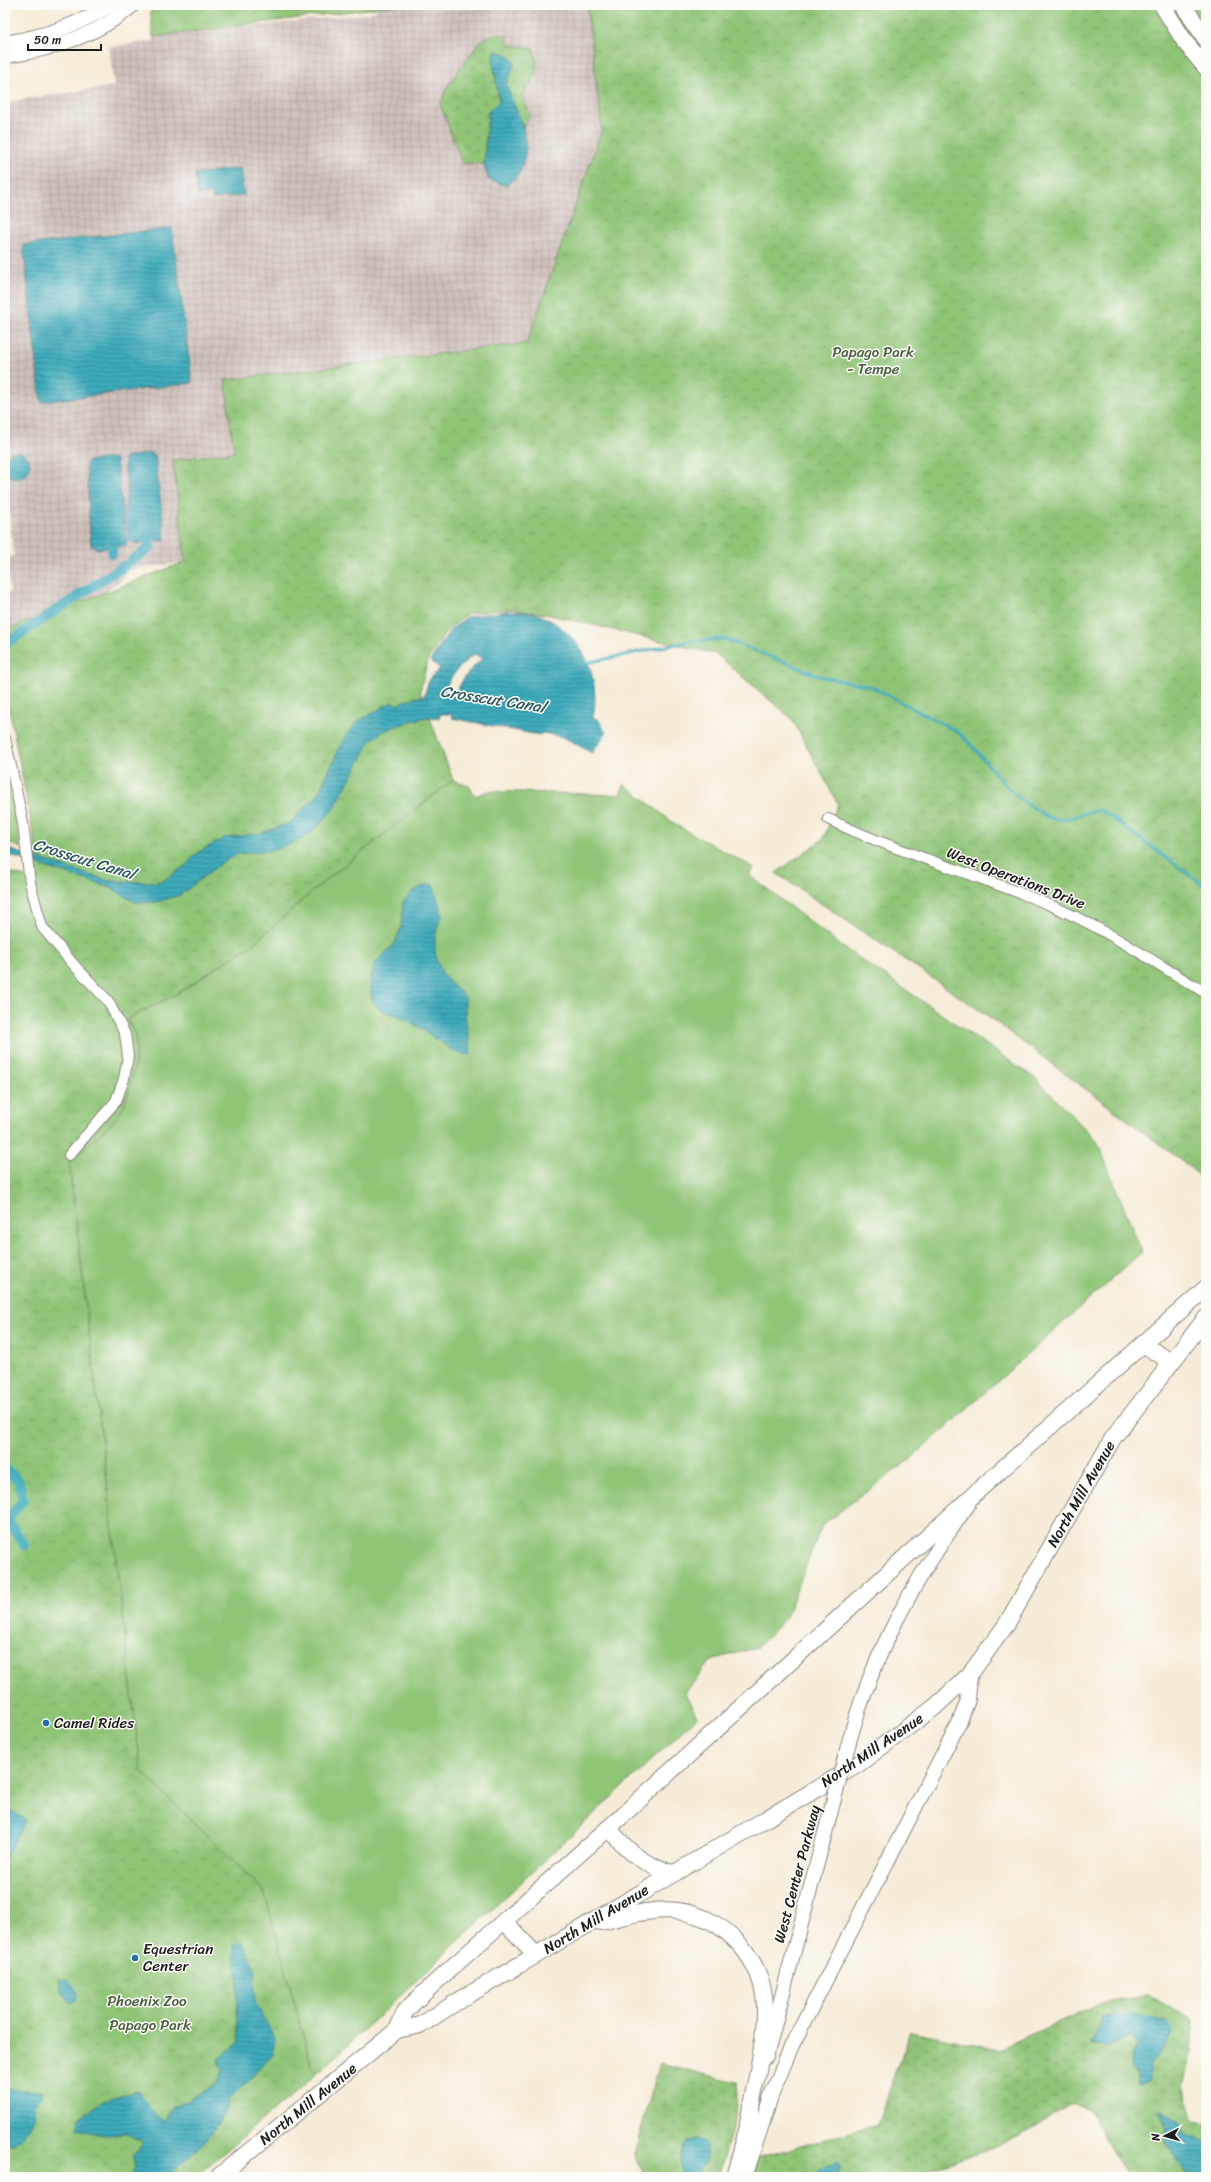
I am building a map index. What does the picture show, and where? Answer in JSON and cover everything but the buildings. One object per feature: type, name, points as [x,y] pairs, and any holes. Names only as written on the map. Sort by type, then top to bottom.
[{"type":"main road","points":[[1162,5],[1185,42],[1206,68]]},
{"type":"main road","points":[[1183,5],[1206,39]]},
{"type":"main road","name":"North Mill Avenue","points":[[218,2177],[397,2030],[406,2010],[982,1487],[1206,1288]]},
{"type":"main road","name":"North Mill Avenue","points":[[397,2030],[421,2025],[672,1873],[857,1765],[935,1707],[970,1674],[1006,1625],[1113,1438],[1206,1318]]},
{"type":"main road","points":[[1143,1344],[1171,1362]]},
{"type":"main road","points":[[608,1828],[624,1846],[644,1863],[672,1873]]},
{"type":"main road","points":[[586,1926],[640,1913],[678,1911],[698,1916],[713,1923],[742,1946],[754,1965],[760,1979],[765,2009],[764,2026],[748,2123]]},
{"type":"main road","points":[[504,1921],[536,1955]]},
{"type":"street","points":[[5,43],[36,38],[69,27],[110,5]]},
{"type":"street","points":[[5,56],[45,50],[74,40],[102,26],[133,5]]},
{"type":"street","points":[[5,738],[23,823],[30,883],[42,926],[74,966],[108,1001],[125,1034],[128,1056],[124,1079],[116,1101],[69,1155]]},
{"type":"street","name":"West Operations Drive","points":[[828,819],[884,844],[1045,903],[1085,921],[1206,993]]},
{"type":"street","name":"West Center Parkway","points":[[733,2177],[849,1742],[870,1675],[899,1612],[928,1562],[982,1487]]},
{"type":"street","points":[[745,2177],[771,2096],[792,2045],[959,1723],[969,1694],[970,1674]]},
{"type":"shaded area","points":[[397,5],[588,5],[602,130],[527,343],[225,380],[234,452],[173,460],[185,562],[129,570],[123,575],[125,577],[85,606],[80,599],[23,638],[11,633],[11,627],[5,628],[5,593],[10,592],[5,557],[14,556],[8,505],[5,505],[5,429],[10,428],[5,388],[5,102],[114,86],[109,47],[153,41],[153,37],[363,14],[374,12],[379,8]]},
{"type":"green space","points":[[150,5],[399,5],[153,37]]},
{"type":"green space","name":"Papago Park - Tempe","points":[[587,5],[1206,5],[1206,1184],[1189,1166],[985,1014],[776,873],[823,839],[838,804],[792,719],[716,654],[546,614],[507,609],[467,614],[447,630],[428,659],[420,691],[453,780],[321,884],[255,942],[180,992],[127,1019],[133,1029],[136,1055],[129,1090],[122,1110],[106,1129],[69,1162],[141,1771],[264,1891],[312,2067],[317,2074],[195,2177],[5,2177],[5,871],[35,880],[35,842],[5,688],[5,630],[185,562],[173,460],[234,452],[225,380],[527,343],[602,130]]},
{"type":"green space","points":[[494,34],[507,36],[509,45],[526,47],[534,50],[537,70],[536,74],[522,94],[530,116],[523,127],[506,85],[515,62],[506,54],[494,51],[493,62],[499,101],[488,112],[484,164],[462,163],[440,104],[447,87],[480,41]]},
{"type":"green space","points":[[5,766],[21,848],[5,842]]},
{"type":"green space","points":[[453,780],[469,786],[475,796],[488,791],[620,795],[624,784],[676,825],[754,868],[749,875],[840,945],[1035,1078],[1097,1141],[1142,1252],[913,1457],[822,1525],[786,1617],[758,1647],[711,1660],[685,1693],[697,1717],[317,2074],[312,2067],[264,1891],[141,1771],[69,1161],[88,1143],[135,1035],[127,1019],[180,992],[255,942],[321,884]]},
{"type":"green space","points":[[1147,1995],[1193,2020],[1191,2055],[1184,2088],[1194,2121],[1206,2123],[1206,2143],[1184,2134],[1181,2124],[1160,2110],[1166,2128],[1165,2142],[1188,2177],[1128,2177],[1089,2110],[1071,2103],[1020,2137],[933,2169],[919,2177],[834,2177],[840,2169],[838,2163],[821,2169],[815,2177],[746,2177],[750,2160],[877,2125],[911,2031],[999,2049],[1096,2005]],"holes":[[[1149,2019],[1168,2022],[1165,2047],[1150,2063],[1131,2055],[1137,2045],[1130,2036],[1108,2047]]]},
{"type":"green space","points":[[660,2063],[736,2082],[738,2108],[718,2177],[699,2177],[699,2170],[706,2160],[702,2140],[696,2138],[687,2142],[681,2155],[681,2168],[685,2177],[646,2177],[634,2154]]},
{"type":"water","points":[[494,51],[506,54],[515,62],[506,85],[523,127],[526,149],[521,170],[518,175],[506,186],[488,179],[484,164],[488,112],[499,101],[493,62]]},
{"type":"water","points":[[240,168],[244,195],[213,199],[212,193],[198,195],[195,174]]},
{"type":"water","points":[[172,228],[192,383],[41,402],[23,245]]},
{"type":"water","points":[[17,452],[26,456],[30,465],[26,474],[17,478],[8,474],[4,465],[8,456]]},
{"type":"water","points":[[151,453],[152,456],[155,455],[165,540],[135,544],[135,542],[129,542],[125,511],[127,486],[124,459],[126,459],[126,457]]},
{"type":"water","points":[[113,458],[116,460],[127,545],[96,549],[96,546],[91,547],[86,464],[88,461]]},
{"type":"water","name":"Crosscut Canal","points":[[507,611],[531,613],[540,615],[558,625],[569,635],[579,646],[586,659],[594,687],[595,702],[593,718],[598,719],[606,733],[592,753],[563,737],[543,733],[539,735],[452,718],[451,714],[441,714],[439,718],[427,717],[408,722],[382,732],[371,740],[334,808],[323,821],[303,839],[274,850],[238,854],[224,861],[180,895],[156,902],[135,902],[111,888],[5,854],[5,848],[109,881],[157,882],[164,880],[186,865],[197,853],[224,838],[262,833],[289,823],[317,796],[343,740],[349,731],[360,720],[392,702],[398,705],[405,700],[424,696],[429,680],[440,668],[430,661],[450,630],[467,617]],"holes":[[[475,654],[482,659],[466,676],[455,697],[445,694],[449,682],[460,667]]]},
{"type":"water","points":[[428,884],[433,885],[442,915],[436,932],[436,958],[443,975],[465,997],[465,1014],[471,1054],[466,1055],[455,1052],[400,1016],[382,1011],[375,1005],[371,997],[371,980],[374,964],[395,943],[401,927],[403,902],[413,891]]},
{"type":"water","points":[[5,1807],[26,1820],[5,1859]]},
{"type":"water","points":[[243,1942],[256,1971],[254,1986],[255,2003],[276,2041],[273,2054],[262,2064],[249,2081],[228,2100],[225,2111],[213,2132],[194,2152],[166,2177],[129,2177],[134,2169],[134,2155],[143,2142],[127,2134],[103,2135],[77,2129],[80,2117],[103,2101],[138,2091],[154,2113],[164,2121],[172,2107],[187,2101],[215,2085],[223,2070],[218,2059],[239,2042],[237,2029],[238,1984],[234,1944]]},
{"type":"water","points":[[59,1978],[67,1981],[74,1987],[78,1993],[77,2000],[71,2003],[65,1998],[61,1989]]},
{"type":"water","points":[[1131,2014],[1168,2022],[1173,2033],[1158,2056],[1150,2063],[1150,2080],[1138,2085],[1136,2074],[1130,2069],[1131,2055],[1137,2045],[1130,2036],[1108,2047],[1091,2043],[1102,2017]]},
{"type":"water","points":[[5,2089],[41,2091],[40,2098],[35,2103],[35,2116],[30,2127],[13,2145],[5,2142]]},
{"type":"water","points":[[1159,2109],[1181,2124],[1184,2134],[1206,2143],[1206,2177],[1188,2177],[1165,2142],[1166,2128]]},
{"type":"water","points":[[696,2138],[703,2141],[706,2145],[706,2155],[699,2177],[685,2177],[680,2164],[681,2155],[687,2142]]},
{"type":"water","points":[[838,2163],[840,2169],[834,2177],[815,2177],[821,2169]]},
{"type":"waterway","points":[[132,560],[150,548],[150,543]]},
{"type":"waterway","points":[[112,548],[112,554]]},
{"type":"waterway","points":[[5,644],[125,565]]},
{"type":"waterway","points":[[586,663],[691,641],[725,639],[822,677],[870,686],[956,731],[977,751],[1013,793],[1045,816],[1064,819],[1101,810],[1206,887]]},
{"type":"waterway","points":[[5,1469],[18,1480],[23,1500],[7,1520],[24,1545]]},
{"type":"place","name":"Camel Rides","points":[[46,1723]]},
{"type":"place","name":"Equestrian Center","points":[[135,1958]]},
{"type":"park label","name":"Phoenix Zoo","points":[[147,2001]]},
{"type":"park label","name":"Papago Park","points":[[150,2025]]}]
